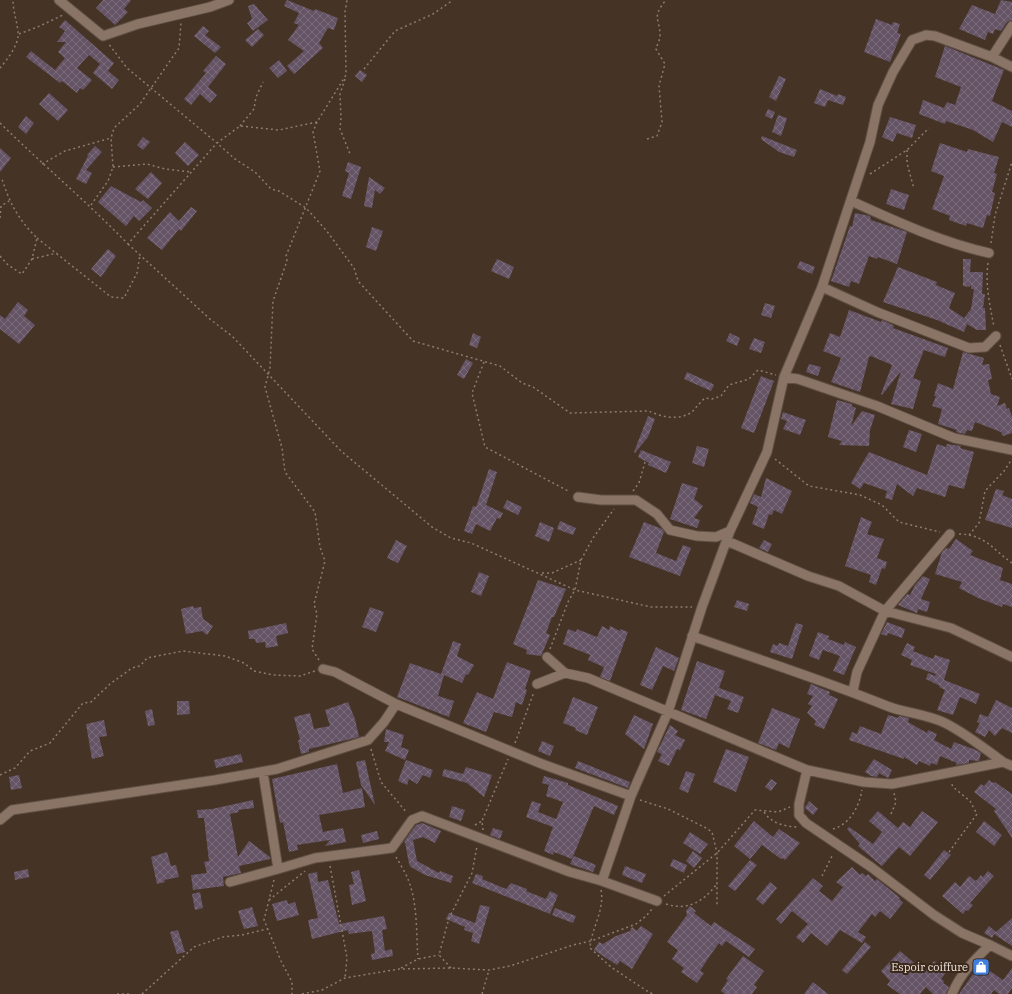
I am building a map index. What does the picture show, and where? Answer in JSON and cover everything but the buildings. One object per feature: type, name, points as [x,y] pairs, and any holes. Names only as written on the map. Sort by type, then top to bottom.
[{"type":"street","points":[[59,0],[103,36],[138,24],[210,7],[229,0]]},
{"type":"street","points":[[992,57],[1012,26]]},
{"type":"street","points":[[602,881],[631,796],[668,712],[692,636],[730,531],[767,452],[784,377],[822,286],[870,142],[878,105],[893,72],[912,40],[926,34],[992,57],[1012,67]]},
{"type":"street","points":[[851,201],[964,248],[989,253]]},
{"type":"street","points":[[822,286],[877,312],[969,348],[985,347],[996,336]]},
{"type":"street","points":[[784,377],[798,379],[877,406],[954,438],[1012,450]]},
{"type":"street","points":[[578,497],[601,500],[636,500],[657,514],[670,530],[697,536],[716,537],[730,531]]},
{"type":"street","points":[[853,691],[857,672],[885,611],[950,534]]},
{"type":"street","points":[[727,541],[808,576],[839,586],[885,611],[951,628],[1012,657]]},
{"type":"street","points":[[692,636],[853,691],[889,706],[944,723],[974,741],[1002,762],[1012,766]]},
{"type":"street","points":[[547,657],[565,672],[588,678],[808,770],[864,782],[892,784],[1002,762]]},
{"type":"street","points":[[323,669],[334,672],[396,704],[542,764],[631,796]]},
{"type":"street","points":[[537,684],[565,672]]},
{"type":"street","points":[[0,820],[12,810],[214,780],[277,769],[368,740],[384,722],[396,704]]},
{"type":"street","points":[[808,770],[799,804],[799,815],[806,823],[819,834],[871,867],[934,915],[962,933],[990,944],[1012,956]]},
{"type":"street","points":[[263,772],[278,869]]},
{"type":"street","points":[[230,882],[328,856],[392,848],[412,820],[422,816],[570,872],[602,881],[657,901]]},
{"type":"street","points":[[952,994],[955,986],[970,964],[990,944]]},
{"type":"path","points":[[0,68],[10,58],[19,34],[13,0]]},
{"type":"path","points":[[347,0],[346,75],[340,94],[340,128],[350,154]]},
{"type":"path","points":[[364,69],[395,31],[433,14],[453,0]]},
{"type":"path","points":[[647,139],[657,136],[662,122],[659,86],[665,64],[656,48],[660,36],[656,18],[661,6],[666,0]]},
{"type":"path","points":[[19,34],[40,26],[72,10]]},
{"type":"path","points":[[91,206],[108,181],[113,166],[111,138],[114,128],[140,104],[179,48],[181,14]]},
{"type":"path","points":[[103,36],[127,68],[150,88],[235,159],[255,172],[271,189],[279,190],[306,208],[326,230],[354,268],[358,282],[413,341],[500,366],[522,383],[533,387],[570,413],[649,411],[660,416],[674,418],[691,412],[705,398],[712,400],[720,396],[729,385],[749,379],[758,370],[784,377]]},
{"type":"path","points":[[0,775],[14,768],[30,751],[50,743],[83,703],[91,702],[110,684],[132,668],[140,666],[147,658],[183,651],[224,656],[244,663],[254,671],[273,675],[300,676],[323,669],[312,649],[317,614],[314,604],[325,561],[320,547],[315,512],[285,472],[282,448],[265,387],[269,377],[273,301],[287,261],[286,256],[320,171],[313,132],[317,122],[346,75]]},
{"type":"path","points":[[128,244],[217,143],[240,126],[254,109],[256,97],[263,82]]},
{"type":"path","points":[[240,126],[279,130],[317,122]]},
{"type":"path","points":[[0,123],[42,164],[91,206],[128,244],[211,320],[232,336],[269,377],[284,389],[341,451],[432,528],[452,538],[471,544],[540,573],[575,590],[651,607],[702,607]]},
{"type":"path","points":[[856,183],[907,150],[929,128]]},
{"type":"path","points":[[42,164],[65,151],[111,138]]},
{"type":"path","points":[[907,150],[907,163],[914,189]]},
{"type":"path","points":[[1012,162],[994,215],[987,279],[990,309],[996,336],[1012,379]]},
{"type":"path","points":[[113,166],[147,164],[165,169],[192,172]]},
{"type":"path","points":[[2,179],[9,201],[21,222],[37,238],[111,297],[124,298],[137,273],[140,254]]},
{"type":"path","points":[[0,218],[1,206],[9,201]]},
{"type":"path","points":[[0,256],[22,274],[32,260],[37,238]]},
{"type":"path","points":[[32,260],[57,253]]},
{"type":"path","points":[[484,362],[472,393],[485,448],[578,497]]},
{"type":"path","points":[[767,452],[809,486],[860,495],[882,504],[899,522],[950,534],[969,535],[986,541],[999,554],[1012,563]]},
{"type":"path","points":[[969,535],[979,523],[985,491],[1004,471],[1012,458]]},
{"type":"path","points":[[547,657],[568,602],[575,590],[581,560],[593,538],[639,483],[645,462]]},
{"type":"path","points":[[540,573],[552,573],[581,560]]},
{"type":"path","points":[[482,821],[512,751],[537,684]]},
{"type":"path","points":[[368,740],[381,782],[412,820]]},
{"type":"path","points":[[948,773],[953,787],[970,801],[977,814],[949,852]]},
{"type":"path","points":[[819,834],[839,827],[851,816],[859,805],[864,782]]},
{"type":"path","points":[[891,814],[896,802],[892,784]]},
{"type":"path","points":[[631,796],[668,809],[712,832],[717,852],[717,907]]},
{"type":"path","points":[[302,994],[322,990],[345,978],[399,969],[451,968],[489,970],[591,941],[636,924],[646,916],[657,901],[678,886],[717,852],[754,810],[778,812],[799,804]]},
{"type":"path","points":[[764,812],[768,818],[781,825],[797,827],[806,823]]},
{"type":"path","points":[[439,955],[449,918],[472,873],[479,838]]},
{"type":"path","points":[[392,848],[408,880],[411,891],[415,911],[418,959]]},
{"type":"path","points":[[328,856],[347,958],[345,978]]},
{"type":"path","points":[[278,869],[274,877],[270,900],[264,920],[281,961],[292,982],[292,994]]},
{"type":"path","points":[[270,900],[306,870]]},
{"type":"path","points":[[602,881],[600,910],[590,948],[611,967],[650,993],[655,994]]},
{"type":"path","points":[[657,901],[675,907],[687,906],[707,897],[716,885]]},
{"type":"path","points":[[142,994],[194,947],[222,937],[242,936],[267,928]]},
{"type":"path","points":[[399,969],[418,959],[439,955]]},
{"type":"path","points":[[439,955],[451,968]]},
{"type":"path","points":[[482,994],[489,970]]},
{"type":"path","points":[[117,994],[129,994]]},
{"type":"place","name":"Espoir coiffure","points":[[981,967]]}]
